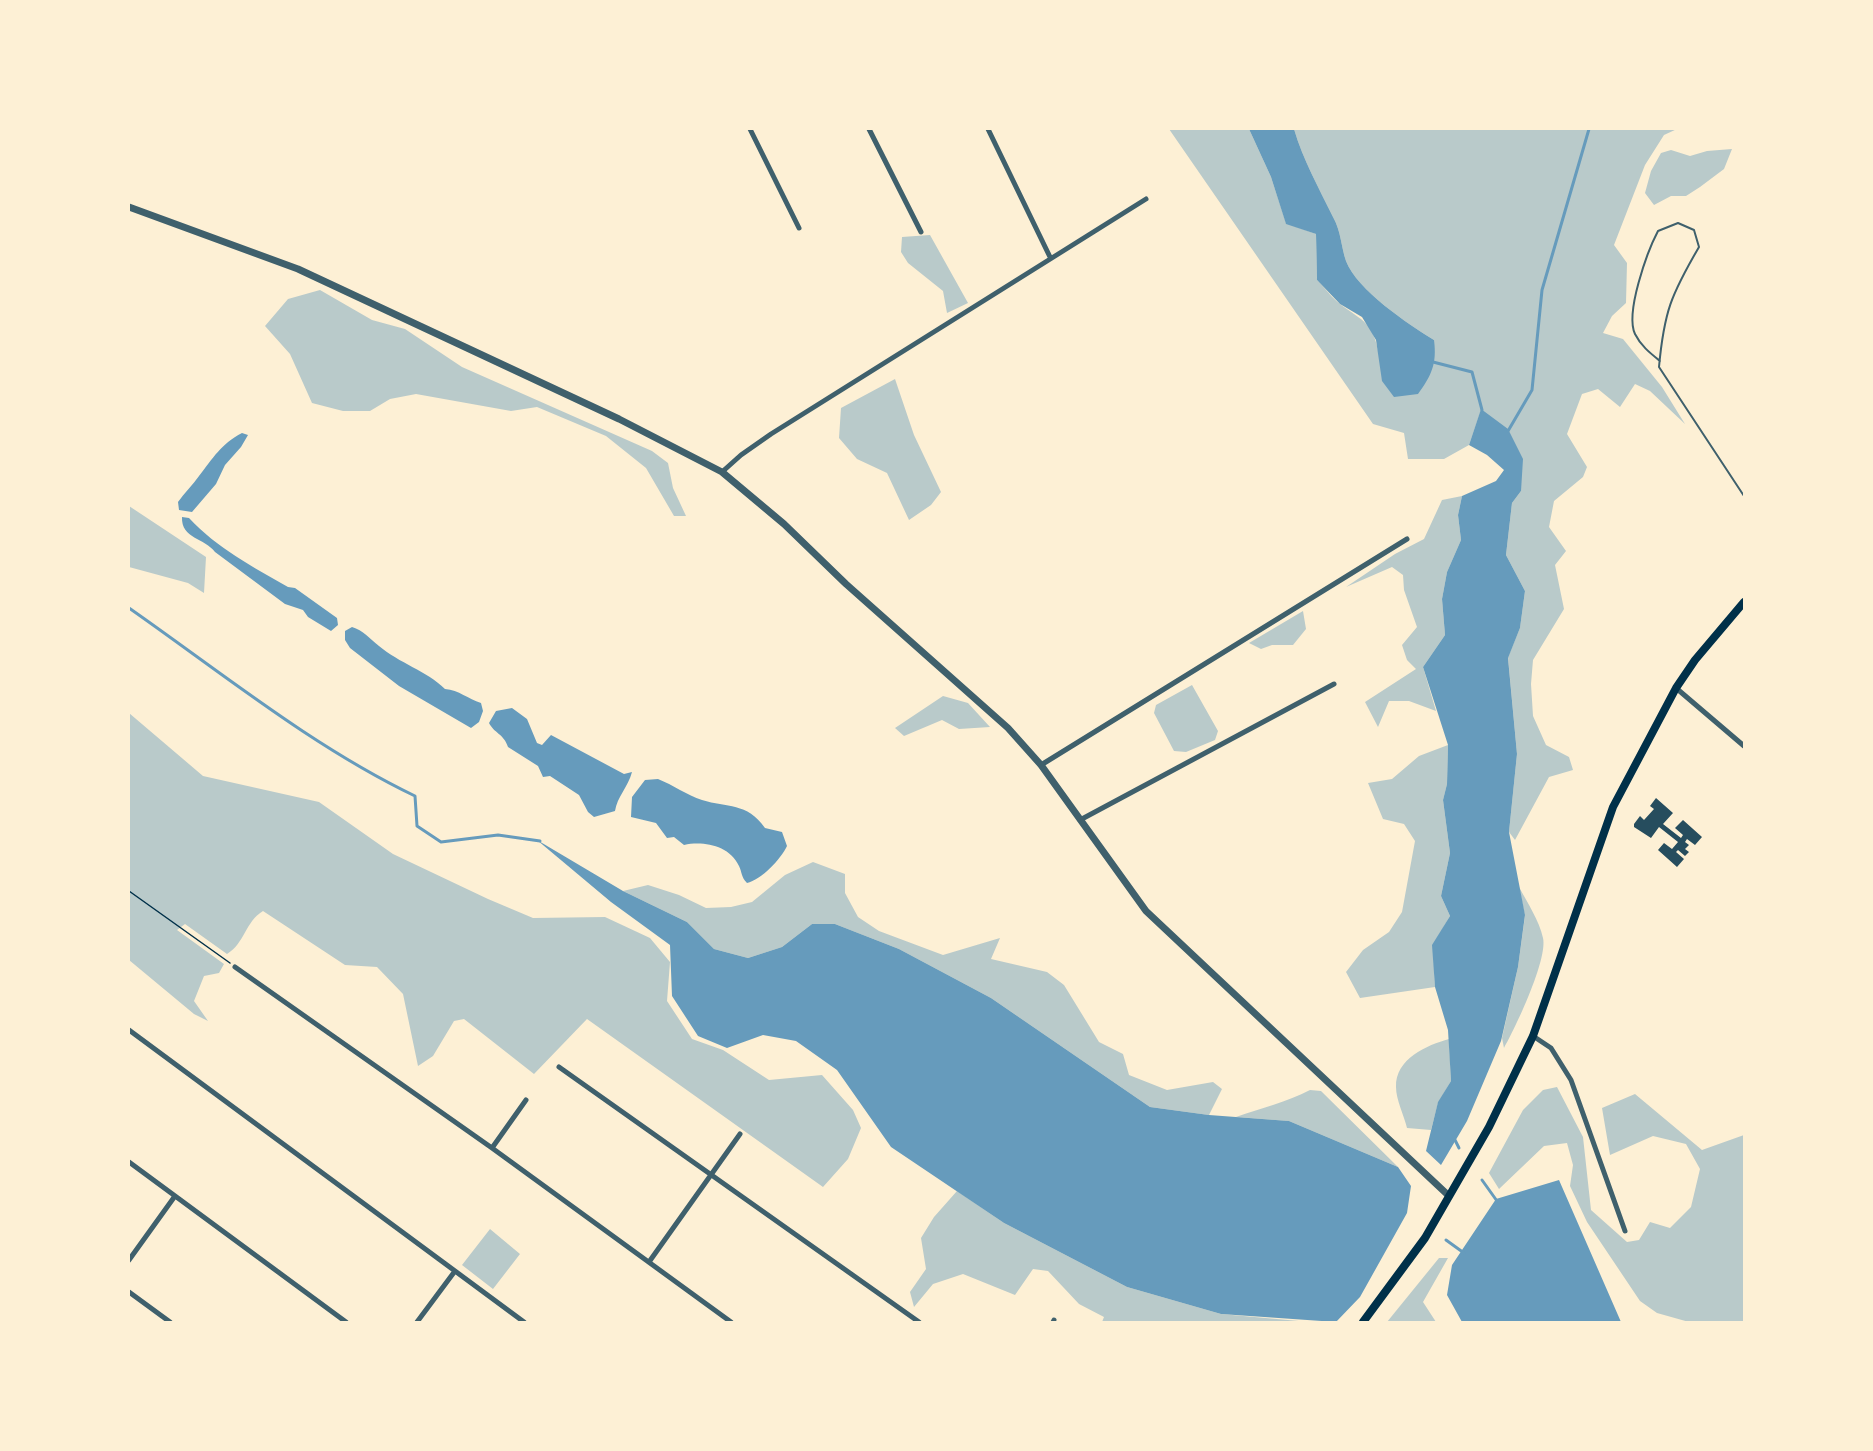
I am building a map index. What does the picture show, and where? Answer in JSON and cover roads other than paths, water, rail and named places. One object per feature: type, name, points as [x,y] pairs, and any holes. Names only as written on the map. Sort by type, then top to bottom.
[{"type":"main road","points":[[1363,1322],[1425,1238],[1489,1127],[1533,1036],[1611,813],[1677,688],[1695,660],[1744,602]]},
{"type":"street","points":[[750,129],[799,228]]},
{"type":"street","points":[[869,129],[921,232]]},
{"type":"street","points":[[988,129],[1050,257]]},
{"type":"street","points":[[722,472],[771,434],[1050,257],[1146,199]]},
{"type":"street","points":[[129,207],[298,269],[619,419],[722,472],[784,524],[846,584],[1008,728],[1041,765],[1154,919],[1449,1196]]},
{"type":"street","points":[[1041,765],[1407,539]]},
{"type":"street","points":[[1080,820],[1334,684]]},
{"type":"street","points":[[1677,688],[1744,746]]},
{"type":"street","points":[[235,967],[492,1148],[731,1322]]},
{"type":"street","points":[[129,1030],[524,1322]]},
{"type":"street","points":[[1533,1036],[1551,1048],[1571,1080],[1625,1231]]},
{"type":"street","points":[[560,1067],[919,1322]]},
{"type":"street","points":[[492,1148],[526,1100]]},
{"type":"street","points":[[649,1262],[740,1134]]},
{"type":"street","points":[[129,1162],[346,1322]]},
{"type":"street","points":[[129,1260],[175,1196]]},
{"type":"street","points":[[417,1322],[455,1271]]},
{"type":"street","points":[[129,1292],[170,1322]]},
{"type":"lane","points":[[1660,361],[1645,349],[1634,332],[1633,306],[1652,243],[1658,231],[1677,223],[1694,230],[1699,247],[1675,288],[1666,312],[1662,329],[1660,361],[1659,367],[1744,496]]},
{"type":"water","points":[[1249,129],[1294,129],[1307,163],[1336,222],[1346,261],[1352,272],[1384,305],[1434,340],[1435,355],[1432,368],[1418,394],[1394,397],[1382,381],[1376,340],[1362,317],[1340,304],[1317,280],[1316,234],[1286,224],[1271,177]]},
{"type":"water","points":[[1481,409],[1508,429],[1523,459],[1521,491],[1512,503],[1506,555],[1525,591],[1520,628],[1508,658],[1517,754],[1509,832],[1525,915],[1518,967],[1501,1041],[1467,1121],[1441,1165],[1426,1151],[1438,1102],[1451,1081],[1448,1030],[1435,987],[1432,945],[1450,916],[1441,896],[1450,853],[1443,800],[1447,784],[1448,745],[1423,667],[1445,635],[1442,599],[1447,572],[1461,540],[1458,515],[1462,496],[1496,481],[1504,470],[1487,455],[1469,445]]},
{"type":"water","points":[[242,433],[248,435],[225,465],[216,484],[192,512],[179,510],[178,502],[213,457],[228,442]]},
{"type":"water","points":[[182,517],[189,518],[211,539],[236,556],[288,587],[295,588],[337,618],[338,625],[331,631],[308,617],[303,610],[285,604],[211,547],[189,534],[185,530]]},
{"type":"water","points":[[352,627],[363,632],[387,652],[430,677],[445,689],[481,703],[483,711],[479,722],[471,728],[399,686],[350,648],[345,640],[345,631]]},
{"type":"water","points":[[512,708],[527,719],[537,743],[542,745],[551,735],[624,774],[632,772],[615,811],[594,817],[588,812],[579,795],[550,776],[543,777],[538,766],[508,747],[504,739],[489,723],[496,711]]},
{"type":"water","points":[[658,779],[702,800],[744,810],[765,828],[782,832],[787,846],[770,868],[758,878],[747,883],[735,859],[722,849],[707,844],[684,845],[674,837],[667,838],[656,823],[631,817],[632,797],[645,780]]},
{"type":"water","points":[[537,840],[623,891],[687,922],[714,949],[748,958],[782,947],[812,924],[835,924],[899,949],[991,998],[1150,1107],[1209,1115],[1289,1121],[1398,1167],[1411,1186],[1407,1213],[1360,1297],[1336,1322],[1221,1314],[1127,1287],[1004,1223],[891,1147],[837,1070],[796,1041],[763,1035],[727,1048],[698,1036],[672,996],[670,945],[611,902]]},
{"type":"water","points":[[1559,1180],[1621,1322],[1462,1322],[1447,1295],[1452,1265],[1496,1199]]},
{"type":"waterway","points":[[1508,431],[1532,390],[1542,290],[1589,129]]},
{"type":"waterway","points":[[1433,362],[1472,372],[1482,410]]},
{"type":"waterway","points":[[129,608],[304,732],[377,777],[415,796],[417,826],[441,842],[498,835],[540,841]]},
{"type":"waterway","points":[[1455,1140],[1459,1148]]},
{"type":"waterway","points":[[1482,1180],[1497,1201]]},
{"type":"waterway","points":[[1446,1240],[1464,1253]]}]
